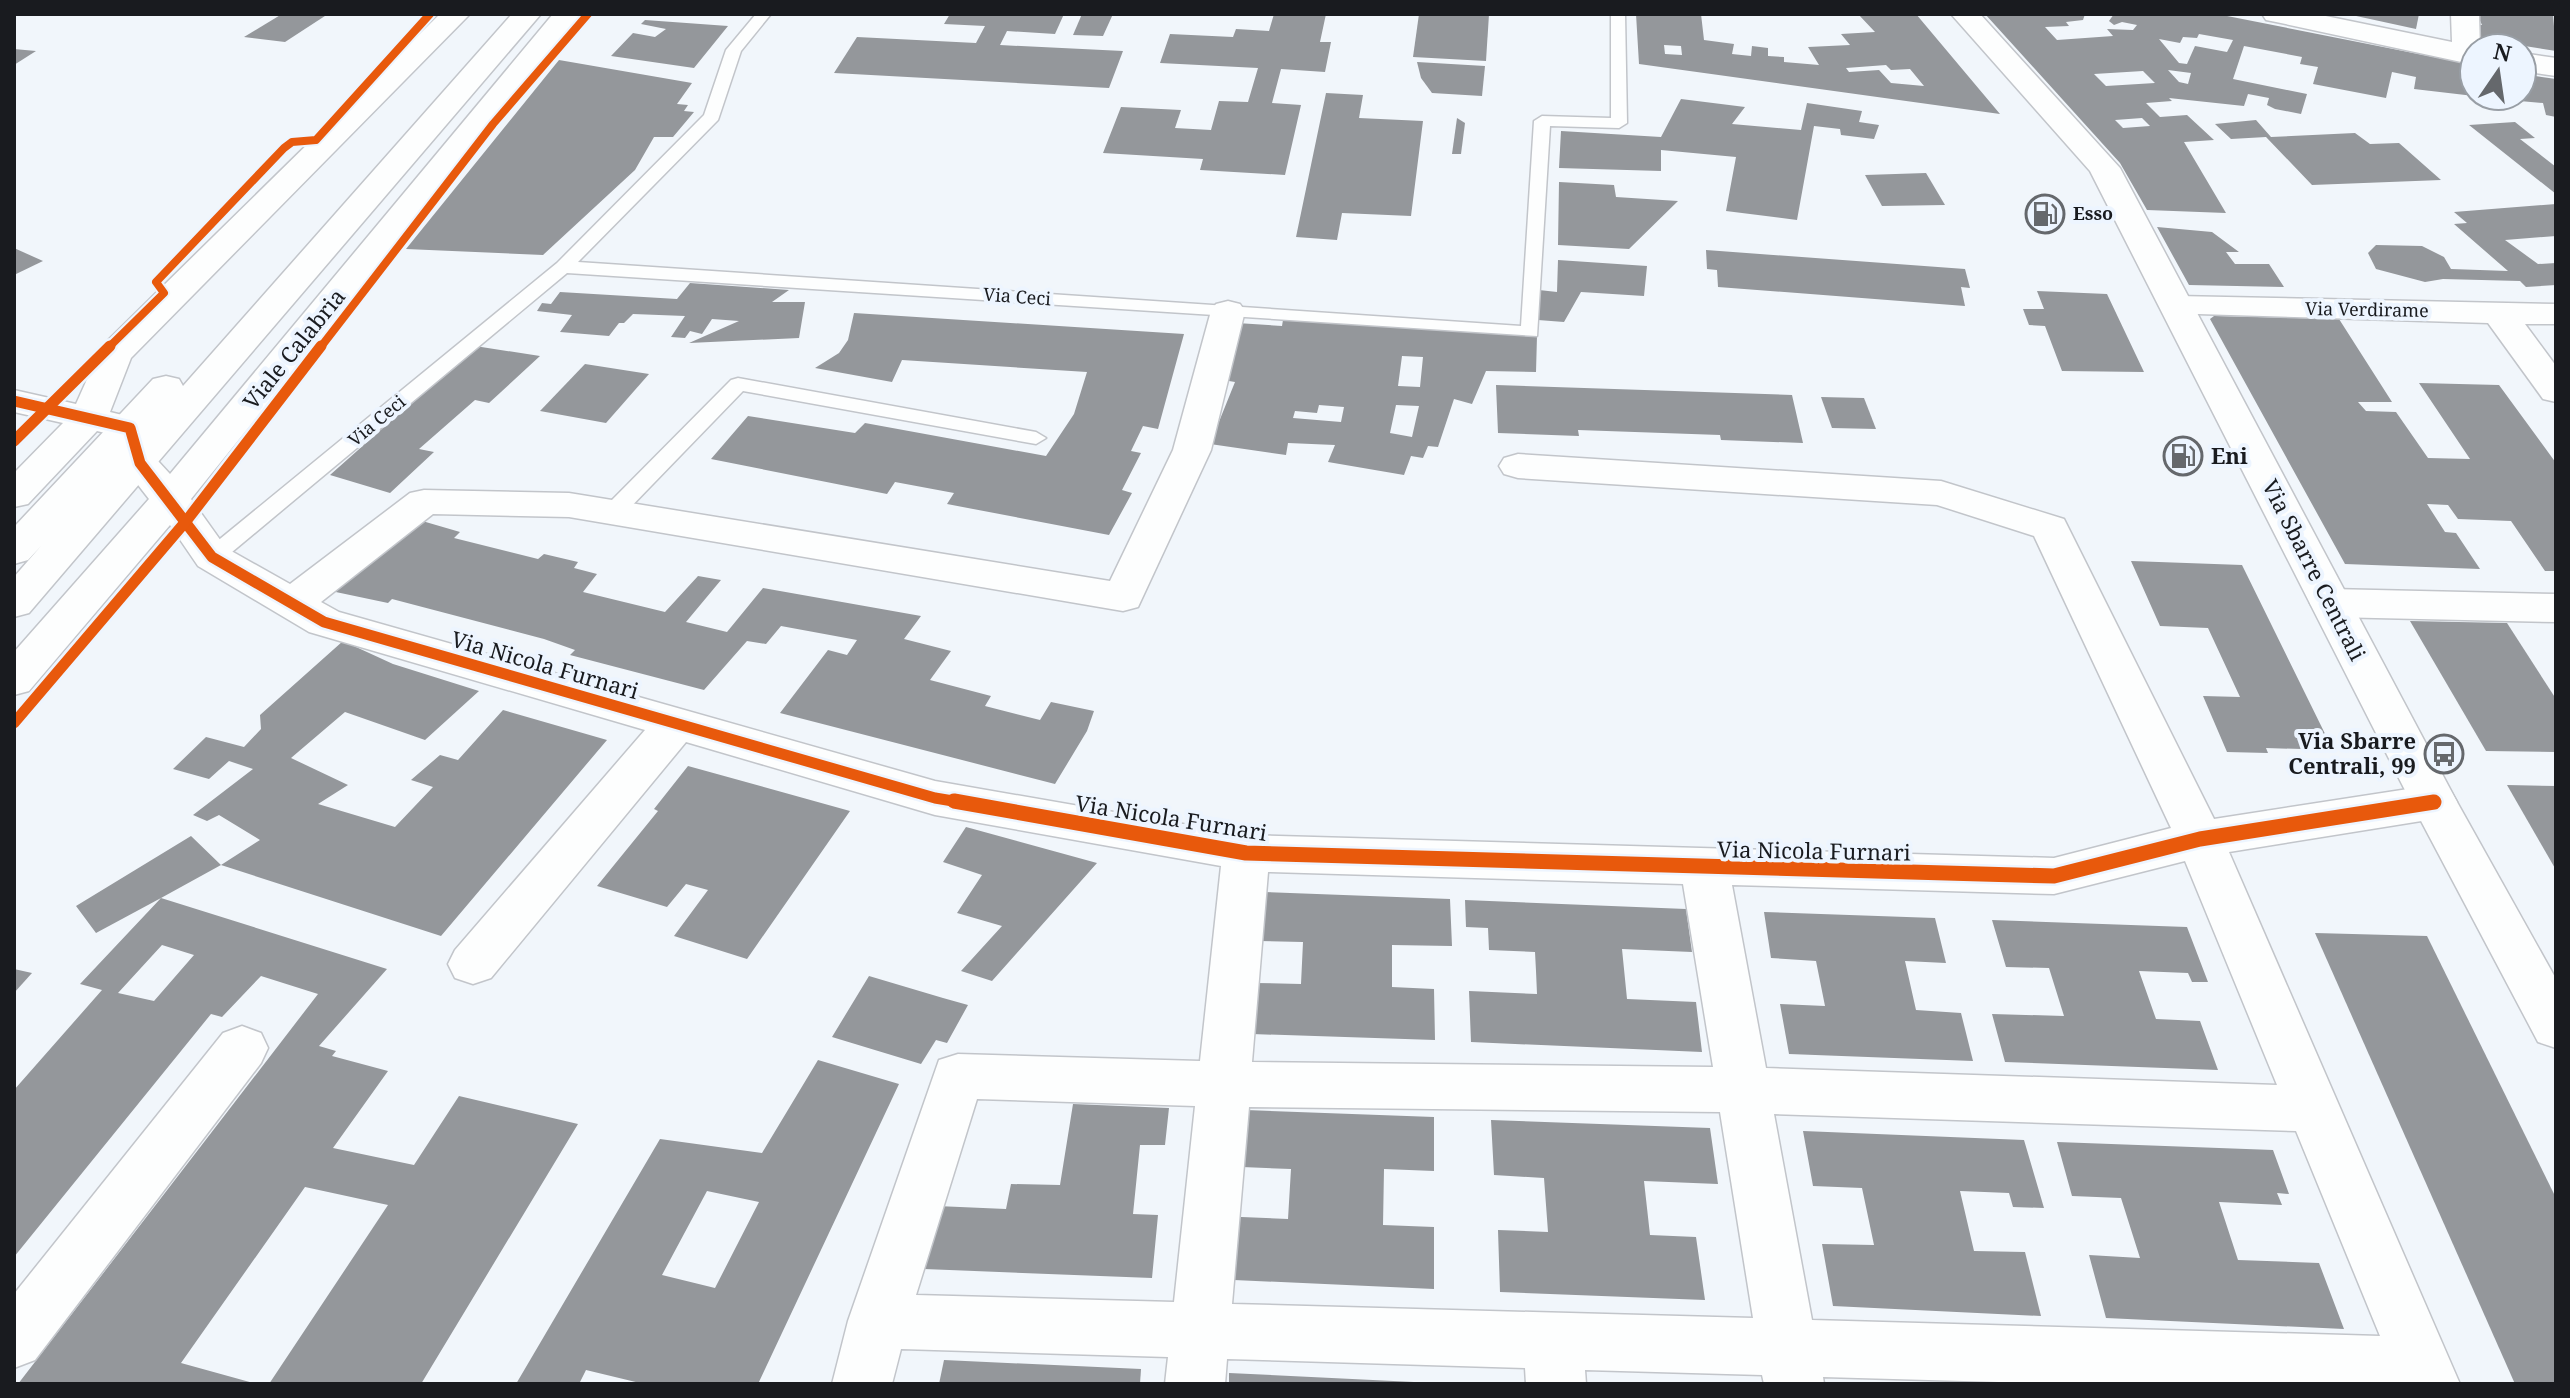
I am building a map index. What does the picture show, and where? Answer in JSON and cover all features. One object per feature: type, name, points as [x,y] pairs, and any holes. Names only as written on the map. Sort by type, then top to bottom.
[{"type":"street","name":"Viale Calabria","points":[[120,436],[115,354],[456,14]]},
{"type":"street","name":"Viale Calabria","points":[[14,603],[120,436],[491,14]]},
{"type":"street","name":"Viale Calabria","points":[[14,551],[120,436],[527,14]]},
{"type":"street","name":"Viale Calabria","points":[[14,680],[169,501],[568,14]]},
{"type":"street","name":"Via Sbarre Centrali","points":[[1965,14],[2104,168],[2434,802],[2556,1027]]},
{"type":"street","points":[[2276,14],[2458,52]]},
{"type":"street","name":"Via Verdirame","points":[[2177,306],[2556,314]]},
{"type":"street","points":[[292,604],[424,502],[569,505],[1123,597],[1192,450],[1228,311]]},
{"type":"street","points":[[2498,312],[2556,391]]},
{"type":"street","points":[[14,401],[120,436]]},
{"type":"street","name":"Viale Calabria","points":[[14,495],[120,436]]},
{"type":"street","name":"Via Nicola Furnari","points":[[120,436],[187,520],[212,557],[324,622],[935,798],[1246,853],[2054,876],[2200,839],[2434,802]]},
{"type":"street","points":[[878,1321],[1198,1357],[2426,1375],[2200,839],[2050,528],[1941,493],[1518,466]]},
{"type":"street","points":[[2331,603],[2556,608]]},
{"type":"street","points":[[473,964],[677,723]]},
{"type":"street","points":[[1198,1357],[1246,853]]},
{"type":"street","points":[[1705,868],[1790,1365]]},
{"type":"street","points":[[14,1340],[242,1048]]},
{"type":"street","points":[[862,1384],[878,1321],[958,1076],[1223,1084],[1744,1090],[2315,1109]]},
{"type":"lane","points":[[563,267],[712,117],[734,50],[764,14]]},
{"type":"lane","name":"Via Ceci","points":[[212,557],[563,267],[1530,332],[1542,121],[1619,123],[1618,14]]},
{"type":"lane","points":[[613,512],[738,384],[1036,438]]},
{"type":"building","points":[[282,14],[328,14],[285,42],[244,37]]},
{"type":"building","points":[[950,14],[1064,14],[1055,34],[1007,31],[1000,45],[1123,51],[1109,88],[834,73],[857,37],[976,43],[985,26],[944,24]]},
{"type":"building","points":[[1082,14],[1113,14],[1103,36],[1073,35]]},
{"type":"building","points":[[1274,14],[1326,14],[1320,42],[1331,42],[1325,72],[1281,69],[1272,103],[1301,105],[1285,175],[1200,170],[1203,159],[1103,153],[1121,107],[1181,110],[1175,128],[1211,130],[1219,101],[1248,102],[1258,68],[1160,63],[1170,34],[1233,37],[1236,29],[1269,31]]},
{"type":"building","points":[[1419,14],[1489,14],[1486,61],[1413,57]]},
{"type":"building","points":[[1636,14],[1701,14],[1704,40],[1734,44],[1732,54],[1751,56],[1752,46],[1768,48],[1768,56],[1784,57],[1784,62],[1819,65],[1808,47],[1850,45],[1841,34],[1875,32],[1858,14],[1916,14],[2000,114],[1639,64]],"holes":[[[1664,45],[1681,46],[1682,55],[1665,54]],[[1886,65],[1891,70],[1910,69],[1924,86],[1891,83],[1879,70],[1849,72],[1846,68]]]},
{"type":"building","points":[[1985,14],[2085,14],[2083,20],[2066,22],[2069,26],[2045,27],[2057,40],[2113,36],[2107,29],[2133,30],[2137,25],[2122,22],[2114,25],[2109,21],[2114,14],[2217,14],[2458,62],[2458,94],[2414,89],[2416,77],[2392,72],[2386,98],[2313,84],[2318,67],[2300,64],[2302,57],[2244,46],[2233,79],[2307,94],[2301,114],[2275,109],[2267,105],[2269,98],[2248,94],[2244,106],[2169,98],[2172,101],[2146,103],[2160,117],[2187,115],[2214,140],[2184,142],[2226,213],[2147,210],[2120,163]],"holes":[[[2199,34],[2233,40],[2227,52],[2195,46],[2187,64],[2179,63],[2159,39],[2180,43],[2183,37],[2197,38]],[[2168,70],[2191,73],[2188,84],[2179,82]],[[2143,71],[2155,83],[2106,86],[2094,74]],[[2142,118],[2150,126],[2123,128],[2115,120]]]},
{"type":"building","points":[[2347,14],[2419,14],[2416,29]]},
{"type":"building","points":[[2477,14],[2553,14],[2556,51],[2538,48],[2538,32],[2479,32],[2478,25],[2482,25]]},
{"type":"building","points":[[645,20],[728,26],[694,68],[611,56],[633,33],[655,37],[666,29],[641,24]]},
{"type":"building","points":[[14,49],[36,51],[14,65]]},
{"type":"building","points":[[559,60],[692,83],[677,104],[688,105],[684,111],[694,112],[673,137],[654,137],[635,170],[543,255],[406,249]]},
{"type":"building","points":[[1417,62],[1485,66],[1482,96],[1432,93],[1421,78]]},
{"type":"building","points":[[2538,76],[2556,79],[2556,117],[2546,115],[2543,103],[2538,103]]},
{"type":"building","points":[[1326,93],[1363,95],[1359,118],[1423,121],[1411,216],[1342,213],[1337,240],[1296,237]]},
{"type":"building","points":[[1681,99],[1745,107],[1732,124],[1801,130],[1807,103],[1862,111],[1859,122],[1879,125],[1874,139],[1841,135],[1840,129],[1814,126],[1797,220],[1726,211],[1736,157],[1661,150],[1661,171],[1559,168],[1561,131],[1661,137]]},
{"type":"building","points":[[1457,118],[1465,123],[1461,154],[1452,154]]},
{"type":"building","points":[[2256,120],[2271,137],[2355,133],[2370,144],[2399,143],[2441,180],[2312,185],[2266,137],[2231,139],[2215,124]]},
{"type":"building","points":[[2515,122],[2535,138],[2520,139],[2556,167],[2556,194],[2469,125]]},
{"type":"building","points":[[1926,173],[1945,205],[1882,206],[1865,175]]},
{"type":"building","points":[[1559,182],[1614,185],[1616,197],[1678,201],[1629,249],[1558,245]]},
{"type":"building","points":[[2556,204],[2556,236],[2505,240],[2538,264],[2556,263],[2556,285],[2526,287],[2520,281],[2443,279],[2425,282],[2376,269],[2368,253],[2376,245],[2422,246],[2444,257],[2451,269],[2508,271],[2454,224],[2467,223],[2454,212]]},
{"type":"building","points":[[2157,227],[2212,232],[2239,252],[2226,252],[2235,264],[2269,264],[2284,287],[2189,285]]},
{"type":"building","points":[[14,248],[43,261],[14,275]]},
{"type":"building","points":[[1706,250],[1965,269],[1970,288],[1961,287],[1965,306],[1718,287],[1717,270],[1707,269]]},
{"type":"building","points":[[1558,260],[1647,266],[1644,296],[1581,292],[1564,322],[1538,320],[1539,290],[1557,292]]},
{"type":"building","points":[[690,283],[789,290],[772,302],[805,302],[799,338],[689,343],[739,321],[712,319],[702,334],[690,331],[685,338],[671,337],[685,316],[633,314],[624,323],[619,323],[609,336],[560,332],[572,315],[537,311],[542,303],[551,304],[560,292],[677,299]]},
{"type":"building","points":[[2037,291],[2107,294],[2144,372],[2062,371],[2045,326],[2029,325],[2023,309],[2044,309]]},
{"type":"building","points":[[854,313],[1184,334],[1158,429],[1143,426],[1131,451],[1141,453],[1122,490],[1132,493],[1109,535],[947,504],[954,493],[895,482],[887,494],[711,459],[748,416],[855,433],[865,423],[1046,456],[1074,414],[1087,372],[902,360],[892,382],[815,368],[839,353],[848,340]]},
{"type":"building","points":[[2214,316],[2339,319],[2392,402],[2358,402],[2366,411],[2396,412],[2428,458],[2470,459],[2419,383],[2499,385],[2556,463],[2556,571],[2545,571],[2511,521],[2458,519],[2448,505],[2427,504],[2445,532],[2456,533],[2480,569],[2345,564],[2210,319]]},
{"type":"building","points":[[1283,320],[1537,336],[1536,372],[1486,371],[1472,404],[1454,399],[1438,447],[1428,446],[1423,458],[1411,456],[1404,475],[1328,462],[1335,445],[1288,443],[1286,455],[1210,444],[1235,382],[1223,380],[1237,323],[1282,326]],"holes":[[[1402,356],[1423,357],[1420,387],[1398,386]],[[1319,405],[1344,407],[1341,422],[1293,418],[1295,411],[1317,413]],[[1396,405],[1419,406],[1412,437],[1390,433]]]},
{"type":"building","points":[[475,346],[540,356],[489,403],[475,400],[419,449],[434,452],[390,493],[330,475]]},
{"type":"building","points":[[585,364],[649,374],[606,423],[540,411]]},
{"type":"building","points":[[1496,385],[1792,395],[1803,443],[1721,440],[1720,435],[1578,430],[1579,436],[1498,433]]},
{"type":"building","points":[[1821,397],[1864,398],[1876,429],[1832,428]]},
{"type":"building","points":[[412,518],[460,532],[454,538],[538,559],[544,554],[578,562],[574,568],[597,574],[583,592],[665,612],[698,576],[721,580],[686,622],[727,632],[763,588],[921,616],[904,639],[951,651],[930,680],[991,696],[985,706],[1040,720],[1051,702],[1094,711],[1087,731],[1055,784],[780,713],[828,650],[847,655],[857,640],[781,626],[766,644],[747,641],[704,690],[570,655],[575,650],[544,639],[392,599],[388,603],[331,591]]},
{"type":"building","points":[[2131,561],[2242,565],[2333,750],[2266,748],[2268,753],[2227,752],[2203,696],[2240,697],[2208,628],[2160,626]]},
{"type":"building","points":[[2410,621],[2507,623],[2556,699],[2556,752],[2486,751]]},
{"type":"building","points":[[343,641],[393,664],[479,691],[425,740],[345,712],[291,758],[348,785],[318,804],[395,827],[433,787],[411,780],[440,755],[458,760],[503,710],[607,740],[441,936],[221,865],[260,840],[219,815],[207,821],[193,815],[253,769],[229,761],[209,779],[173,769],[206,737],[244,747],[261,729],[260,715]]},
{"type":"building","points":[[688,766],[850,811],[747,959],[674,936],[708,890],[686,884],[667,907],[597,886],[658,811],[654,809]]},
{"type":"building","points":[[2507,785],[2556,786],[2556,870]]},
{"type":"building","points":[[966,827],[1097,863],[992,981],[961,971],[1002,926],[957,913],[982,875],[943,862]]},
{"type":"building","points":[[191,836],[221,865],[96,933],[76,906]]},
{"type":"building","points":[[1263,892],[1450,899],[1452,946],[1392,945],[1392,987],[1434,989],[1435,1040],[1252,1034],[1255,983],[1301,984],[1303,942],[1259,941]]},
{"type":"building","points":[[161,898],[387,969],[319,1046],[336,1051],[332,1056],[388,1071],[333,1148],[414,1165],[459,1096],[578,1124],[421,1384],[269,1384],[388,1205],[305,1187],[181,1363],[257,1384],[18,1384],[318,994],[261,976],[222,1017],[211,1014],[14,1257],[14,1090],[102,990],[80,984]],"holes":[[[162,945],[194,955],[154,1001],[118,993]]]},
{"type":"building","points":[[1465,900],[1686,909],[1692,952],[1622,949],[1627,999],[1696,1002],[1702,1052],[1471,1042],[1469,991],[1537,994],[1535,952],[1489,950],[1488,928],[1466,927]]},
{"type":"building","points":[[1764,912],[1935,918],[1946,963],[1905,961],[1916,1010],[1961,1013],[1973,1061],[1789,1054],[1780,1004],[1825,1006],[1816,961],[1771,958]]},
{"type":"building","points":[[1992,920],[2187,927],[2208,982],[2192,982],[2188,973],[2139,971],[2156,1019],[2200,1021],[2218,1070],[2005,1062],[1992,1014],[2064,1016],[2049,968],[2006,967]]},
{"type":"building","points":[[2315,933],[2427,936],[2556,1198],[2556,1384],[2515,1384]]},
{"type":"building","points":[[14,969],[32,973],[14,993]]},
{"type":"building","points":[[869,976],[968,1005],[947,1043],[936,1040],[921,1064],[832,1037]]},
{"type":"building","points":[[818,1060],[899,1084],[758,1384],[644,1384],[586,1370],[579,1384],[516,1384],[660,1139],[762,1153]],"holes":[[[707,1191],[759,1202],[715,1288],[662,1275]]]},
{"type":"building","points":[[1073,1104],[1169,1108],[1165,1145],[1140,1145],[1133,1214],[1158,1215],[1152,1278],[924,1269],[937,1206],[1006,1209],[1011,1184],[1060,1185]]},
{"type":"building","points":[[1246,1110],[1434,1117],[1434,1171],[1384,1169],[1383,1225],[1434,1227],[1434,1289],[1212,1279],[1217,1216],[1288,1219],[1291,1169],[1242,1167]]},
{"type":"building","points":[[1491,1120],[1710,1128],[1718,1184],[1644,1181],[1650,1235],[1696,1237],[1705,1300],[1500,1292],[1498,1230],[1548,1232],[1544,1178],[1494,1175]]},
{"type":"building","points":[[1803,1131],[2024,1140],[2044,1208],[2013,1207],[2009,1193],[1960,1191],[1974,1251],[2025,1252],[2041,1316],[1833,1306],[1822,1244],[1874,1245],[1862,1188],[1813,1186]]},
{"type":"building","points":[[2057,1142],[2273,1150],[2289,1194],[2277,1193],[2282,1205],[2219,1202],[2238,1260],[2319,1263],[2344,1329],[2106,1318],[2089,1255],[2140,1258],[2121,1198],[2072,1196]]},
{"type":"building","points":[[944,1360],[1141,1369],[1140,1384],[939,1384]]},
{"type":"building","points":[[1229,1373],[1414,1382],[1414,1384],[1229,1384]]},
{"type":"cycle path","points":[[14,441],[164,293],[156,282],[284,148],[292,142],[316,140],[430,14]]},
{"type":"cycle path","points":[[14,723],[187,520],[493,124],[588,14]]},
{"type":"cycle path","points":[[14,401],[130,428],[140,463],[187,520],[212,557],[324,622],[935,798],[1246,853],[2054,876],[2200,839],[2434,802]]},
{"type":"place","name":"Esso","points":[[2045,214]]},
{"type":"place","name":"Eni","points":[[2183,456]]},
{"type":"place","name":"Via Sbarre Centrali, 99","points":[[2444,754]]}]
